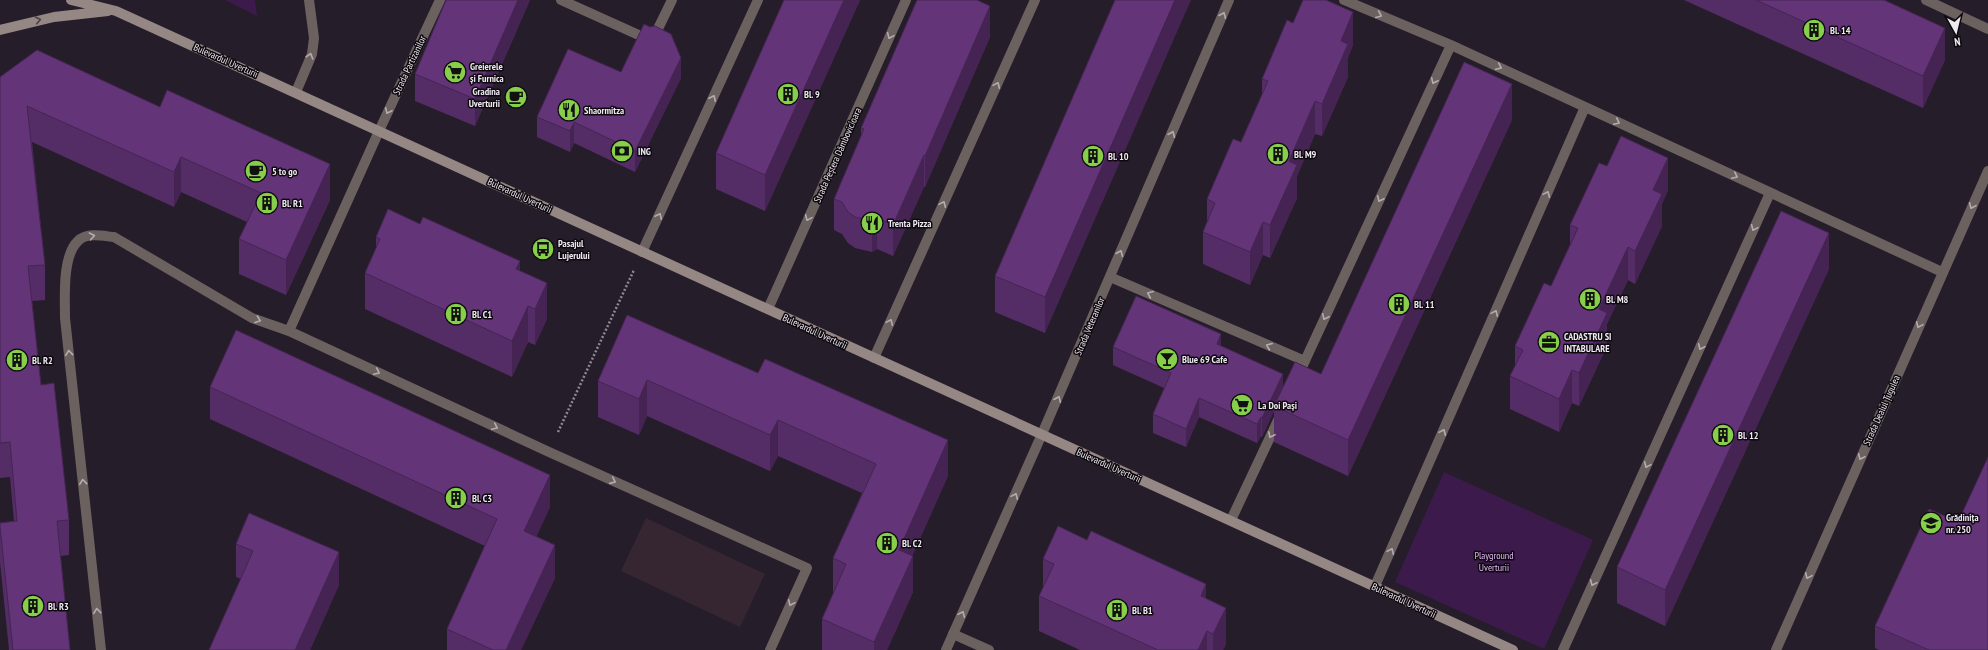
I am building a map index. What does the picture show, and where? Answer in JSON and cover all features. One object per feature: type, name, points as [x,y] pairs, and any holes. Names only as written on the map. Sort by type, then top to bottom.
[{"type":"main road","name":"Bulevardul Uverturii","points":[[71,0],[116,11],[296,92],[642,252],[1513,650]]},
{"type":"main road","points":[[92,0],[116,11]]},
{"type":"main road","name":"Bulevardul Uverturii","points":[[0,30],[54,17],[116,11]]},
{"type":"street","points":[[296,92],[312,54],[314,38],[309,0]]},
{"type":"street","name":"Strada Partizanilor","points":[[289,331],[440,0]]},
{"type":"street","points":[[561,0],[652,41],[672,0]]},
{"type":"street","points":[[642,252],[758,0]]},
{"type":"street","name":"Strada Peștera Dâmbovicioara","points":[[768,309],[906,0]]},
{"type":"street","points":[[874,358],[1035,0]]},
{"type":"street","name":"Strada Veteranilor","points":[[946,650],[1042,434],[1229,0]]},
{"type":"street","points":[[1344,0],[1451,45],[1942,272]]},
{"type":"street","points":[[1926,0],[1988,29]]},
{"type":"street","points":[[1291,390],[1451,45]]},
{"type":"street","points":[[1375,586],[1585,107]]},
{"type":"street","name":"Strada Dealul Țugulea","points":[[1776,650],[1988,171]]},
{"type":"street","points":[[1563,650],[1770,193]]},
{"type":"street","points":[[101,650],[65,318],[65,284],[70,252],[79,240],[95,235],[114,237],[252,318],[289,331],[549,452],[807,568],[770,650]]},
{"type":"street","points":[[1110,277],[1305,361]]},
{"type":"street","points":[[1231,520],[1285,405]]},
{"type":"street","points":[[953,634],[989,650]]},
{"type":"path","points":[[549,452],[642,252]]},
{"type":"shaded area","points":[[646,518],[765,574],[740,627],[621,571]]},
{"type":"green space","points":[[225,0],[255,0],[257,16]]},
{"type":"green space","name":"Playground Uverturii","points":[[1444,472],[1593,540],[1544,649],[1395,582]]},
{"type":"building","points":[[446,0],[518,0],[475,99],[415,74]]},
{"type":"building","name":"Bl. 9","points":[[784,0],[844,0],[765,175],[716,153]]},
{"type":"building","points":[[917,0],[977,0],[990,6],[925,156],[924,155],[893,225],[877,218],[872,221],[855,217],[848,212],[842,202],[834,199],[864,129],[861,128]]},
{"type":"building","name":"Bl. 10","points":[[1115,0],[1175,0],[1045,297],[995,276]]},
{"type":"building","name":"Bl. M9","points":[[1303,0],[1326,0],[1353,12],[1341,41],[1348,44],[1322,104],[1315,101],[1289,161],[1297,165],[1270,225],[1263,222],[1250,252],[1203,232],[1215,203],[1207,199],[1233,139],[1241,142],[1268,81],[1262,79],[1287,20],[1293,23]]},
{"type":"building","points":[[1756,0],[1884,0],[1945,28],[1923,76]]},
{"type":"building","points":[[644,24],[650,27],[655,26],[671,34],[681,58],[635,151],[574,122],[570,131],[537,117],[568,49],[621,72]]},
{"type":"building","points":[[37,50],[160,107],[167,90],[330,164],[286,260],[239,239],[261,193],[181,157],[174,172],[27,106],[45,265],[28,266],[41,385],[54,383],[69,520],[57,521],[70,650],[13,650],[0,527],[0,523],[17,521],[10,442],[0,443],[0,77]]},
{"type":"building","name":"Bl. 11","points":[[1464,62],[1512,84],[1348,440],[1274,406],[1295,362],[1321,374]]},
{"type":"building","name":"Bl. M8","points":[[1621,136],[1668,158],[1653,190],[1662,194],[1635,251],[1628,247],[1599,309],[1607,313],[1579,373],[1572,370],[1559,399],[1510,376],[1523,350],[1515,346],[1544,283],[1551,286],[1578,228],[1570,225],[1599,163],[1607,166]]},
{"type":"building","points":[[388,209],[420,224],[423,217],[520,261],[516,269],[547,283],[535,309],[528,306],[512,341],[365,273],[380,239],[376,237]]},
{"type":"building","name":"Bl. 12","points":[[1781,211],[1829,233],[1665,590],[1617,567]]},
{"type":"building","points":[[1136,296],[1221,334],[1217,344],[1283,374],[1262,418],[1261,417],[1257,424],[1199,398],[1186,429],[1153,414],[1171,373],[1113,347]]},
{"type":"building","points":[[627,315],[758,373],[765,359],[948,440],[899,550],[913,556],[874,642],[822,619],[846,564],[833,558],[876,464],[778,420],[770,435],[647,380],[639,399],[598,381]]},
{"type":"building","points":[[236,330],[550,475],[524,531],[555,545],[506,650],[493,650],[447,629],[497,519],[210,387]]},
{"type":"building","name":"Grădinița nr. 250","points":[[1988,457],[1988,650],[1929,650],[1875,626],[1929,509],[1958,522]]},
{"type":"building","points":[[249,513],[339,552],[295,650],[209,650],[253,551],[236,544]]},
{"type":"building","points":[[1058,526],[1087,540],[1091,531],[1206,584],[1201,596],[1226,608],[1213,634],[1207,631],[1198,650],[1158,650],[1039,596],[1054,564],[1043,559]]},
{"type":"place","name":"Bl. 14","points":[[1814,30]]},
{"type":"place","name":"Greierele și Furnica","points":[[455,72]]},
{"type":"place","name":"Bl. 9","points":[[788,94]]},
{"type":"place","name":"Gradina Uverturii","points":[[516,97]]},
{"type":"place","name":"Shaormitza","points":[[569,110]]},
{"type":"place","name":"ING","points":[[622,151]]},
{"type":"place","name":"Bl. M9","points":[[1278,154]]},
{"type":"place","name":"Bl. 10","points":[[1093,156]]},
{"type":"place","name":"5 to go","points":[[256,171]]},
{"type":"place","name":"Bl. R1","points":[[267,203]]},
{"type":"place","name":"Trenta Pizza","points":[[872,223]]},
{"type":"place","name":"Pasajul Lujerului","points":[[543,249]]},
{"type":"place","name":"Bl. M8","points":[[1590,299]]},
{"type":"place","name":"Bl. 11","points":[[1399,304]]},
{"type":"place","name":"Bl. C1","points":[[456,314]]},
{"type":"place","name":"CADASTRU SI INTABULARE","points":[[1549,342]]},
{"type":"place","name":"Blue 69 Cafe","points":[[1167,359]]},
{"type":"place","name":"Bl. R2","points":[[17,360]]},
{"type":"place","name":"La Doi Pași","points":[[1242,405]]},
{"type":"place","name":"Bl. 12","points":[[1723,435]]},
{"type":"place","name":"Bl. C3","points":[[456,498]]},
{"type":"place","name":"Grădinița nr. 250","points":[[1931,523]]},
{"type":"place","name":"Bl. C2","points":[[887,543]]},
{"type":"place","name":"Bl. R3","points":[[33,606]]},
{"type":"place","name":"Bl. B1","points":[[1117,610]]}]
